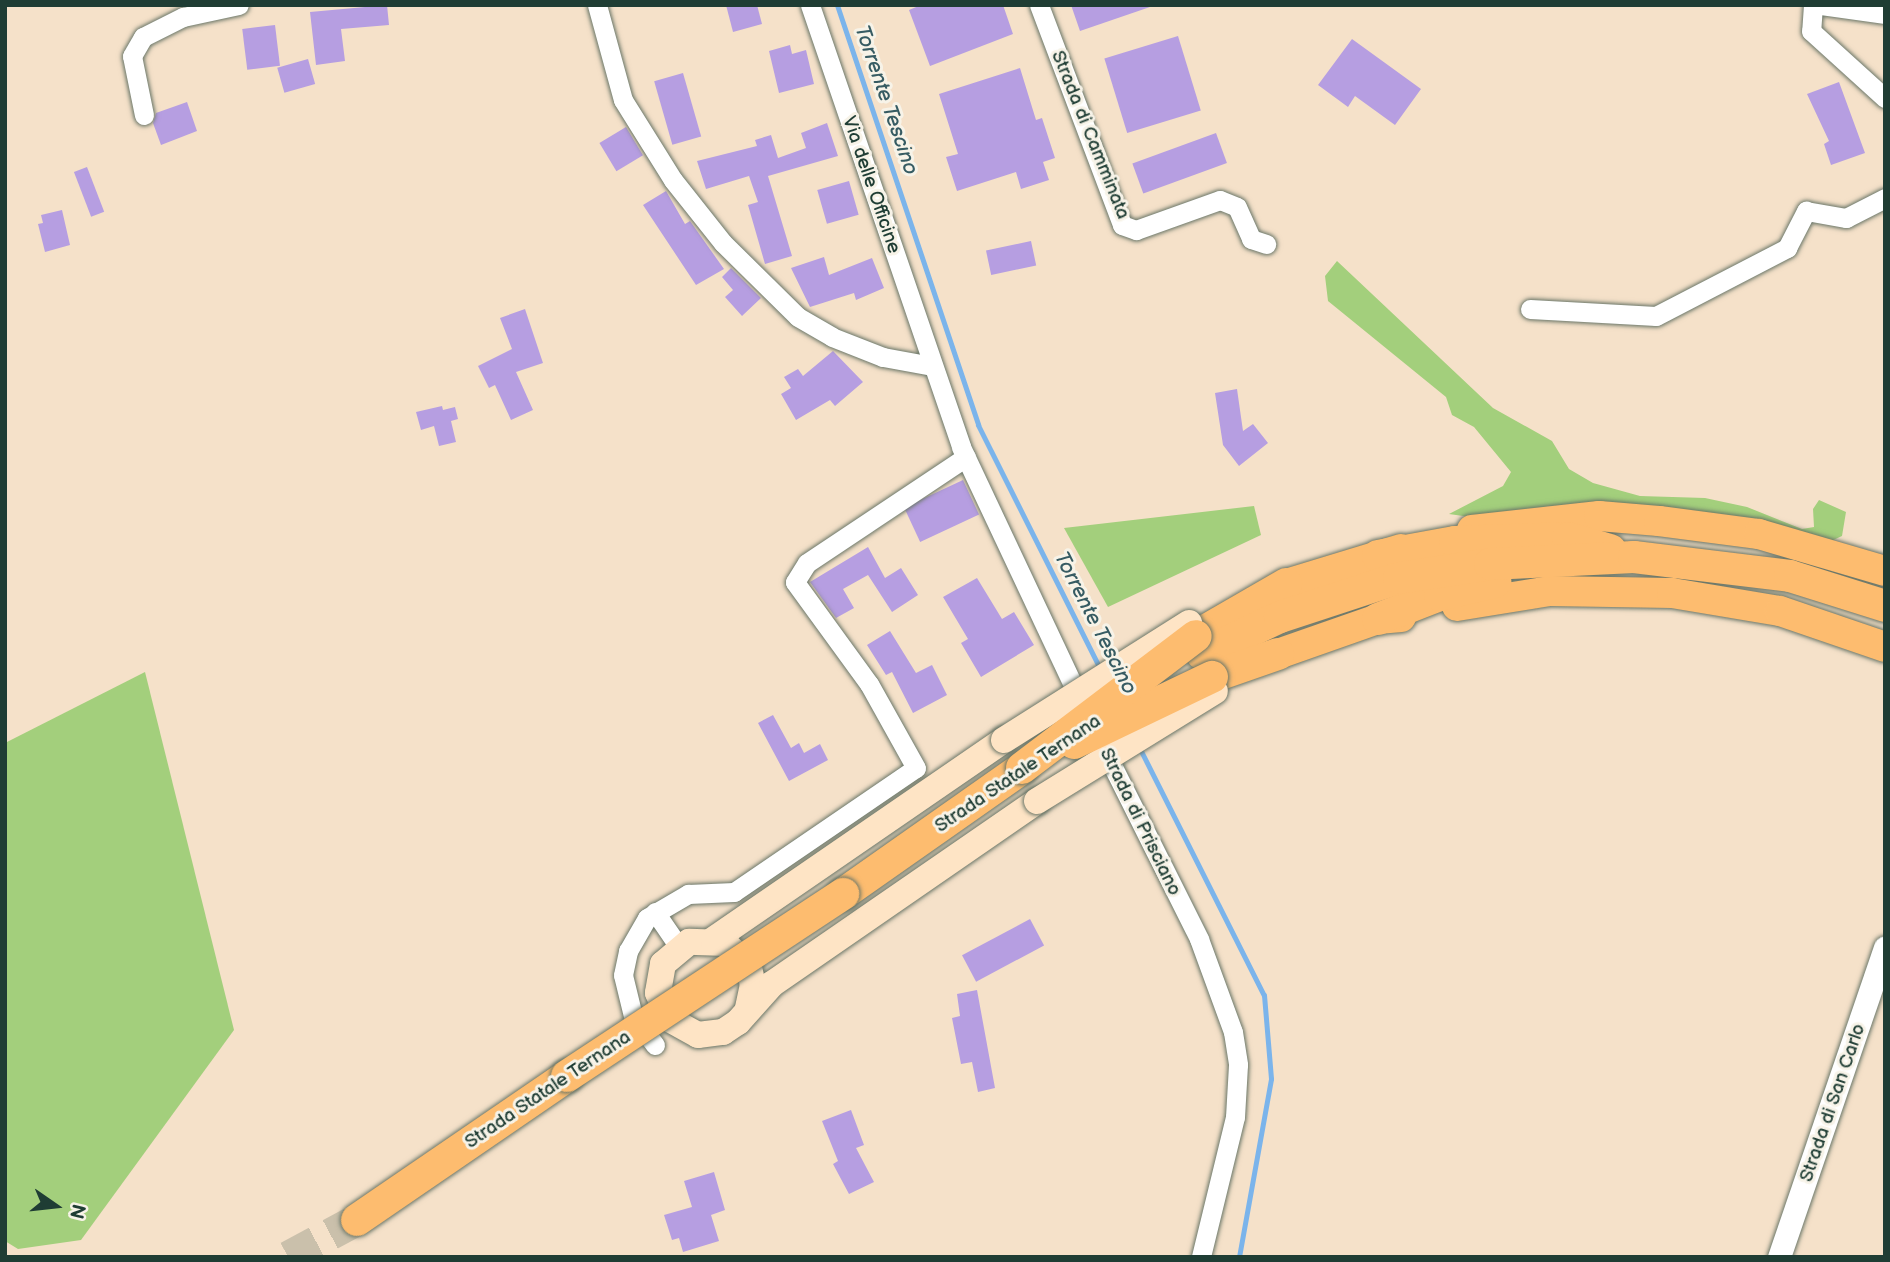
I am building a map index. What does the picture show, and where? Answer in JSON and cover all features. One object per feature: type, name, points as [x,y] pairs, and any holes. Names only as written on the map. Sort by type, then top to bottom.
[{"type":"highway","points":[[1378,556],[1455,542],[1568,538],[1634,557]]},
{"type":"highway","points":[[1378,619],[1440,595],[1511,578],[1634,557]]},
{"type":"highway","name":"Strada Statale Ternana","points":[[357,1220],[567,1076],[844,894],[1022,768],[1203,656],[1280,617],[1399,578],[1490,564],[1634,557],[1790,576],[1885,606]]},
{"type":"highway","points":[[1203,656],[1286,584]]},
{"type":"highway","points":[[1203,656],[1278,654]]},
{"type":"main road","points":[[1286,584],[1455,532],[1599,516],[1759,534],[1885,571]]},
{"type":"main road","points":[[1278,654],[1378,619],[1550,591],[1630,591],[1780,611],[1885,647]]},
{"type":"main road","points":[[1203,656],[1037,801],[772,984],[732,1028],[714,1035],[698,1035],[678,1027],[662,1008],[657,984],[663,964],[679,947],[713,940],[1004,740],[1203,656]]},
{"type":"main road","points":[[713,940],[734,948],[749,967],[753,985],[748,1008]]},
{"type":"street","points":[[144,115],[132,56],[143,37],[183,17],[239,5]]},
{"type":"street","points":[[597,5],[623,100],[673,180],[723,243],[798,317],[821,331],[883,357],[932,366]]},
{"type":"street","name":"Via delle Officine","points":[[810,5],[932,366]]},
{"type":"street","name":"Strada di Camminata","points":[[1038,5],[1122,225],[1136,230],[1220,200],[1237,207],[1251,239],[1266,244]]},
{"type":"street","points":[[1813,5],[1811,31],[1885,98]]},
{"type":"street","points":[[1821,5],[1885,14]]},
{"type":"street","points":[[1530,309],[1656,316],[1787,248],[1806,211],[1846,218],[1885,198]]},
{"type":"street","name":"Strada di Prisciano","points":[[932,366],[966,457],[1224,998],[1238,1065],[1235,1117],[1201,1257]]},
{"type":"street","points":[[655,1045],[633,1016],[623,975],[636,935],[655,912],[688,894],[734,892],[916,768],[869,684],[795,582],[807,563],[966,457]]},
{"type":"street","points":[[655,912],[679,947]]},
{"type":"street","name":"Strada di San Carlo","points":[[1779,1257],[1885,948]]},
{"type":"green space","points":[[1337,261],[1493,408],[1552,441],[1569,469],[1593,483],[1640,496],[1705,498],[1747,507],[1802,529],[1814,527],[1813,509],[1819,500],[1846,512],[1842,536],[1829,542],[1623,506],[1549,506],[1491,520],[1449,514],[1503,486],[1511,472],[1474,427],[1452,415],[1446,397],[1328,301],[1325,276]]},
{"type":"green space","points":[[1254,506],[1261,535],[1108,607],[1064,528]]},
{"type":"green space","points":[[145,672],[234,1030],[81,1240],[18,1249],[5,1241],[5,743]]},
{"type":"building","points":[[387,5],[389,25],[341,29],[345,61],[316,65],[310,12]]},
{"type":"building","points":[[726,5],[757,5],[762,24],[733,32]]},
{"type":"building","points":[[921,5],[1003,5],[1013,34],[930,66],[909,10]]},
{"type":"building","points":[[1071,5],[1150,5],[1150,7],[1080,31]]},
{"type":"building","points":[[275,25],[280,66],[247,70],[242,29]]},
{"type":"building","points":[[1178,36],[1201,111],[1127,133],[1104,59]]},
{"type":"building","points":[[1352,39],[1421,89],[1395,125],[1355,96],[1348,107],[1318,85]]},
{"type":"building","points":[[790,45],[792,54],[806,50],[814,84],[779,93],[769,51]]},
{"type":"building","points":[[308,59],[315,84],[284,93],[277,68]]},
{"type":"building","points":[[1020,68],[1036,120],[1042,118],[1055,158],[1043,162],[1049,180],[1021,189],[1016,172],[957,191],[946,157],[958,154],[939,94]]},
{"type":"building","points":[[683,73],[701,136],[672,145],[654,81]]},
{"type":"building","points":[[1839,82],[1865,153],[1831,165],[1824,144],[1829,141],[1807,94]]},
{"type":"building","points":[[187,102],[197,131],[161,145],[153,123],[156,113]]},
{"type":"building","points":[[827,123],[838,156],[768,176],[792,256],[765,264],[748,205],[758,202],[749,176],[706,189],[697,161],[757,146],[755,140],[771,135],[778,158],[806,148],[801,133]]},
{"type":"building","points":[[626,127],[643,155],[616,171],[599,143]]},
{"type":"building","points":[[1216,133],[1227,163],[1143,194],[1132,163]]},
{"type":"building","points":[[87,167],[104,212],[91,217],[74,172]]},
{"type":"building","points":[[849,181],[859,215],[827,224],[817,190]]},
{"type":"building","points":[[666,191],[685,224],[690,221],[724,269],[696,285],[643,205]]},
{"type":"building","points":[[62,210],[70,245],[45,252],[38,224],[43,223],[41,215]]},
{"type":"building","points":[[1031,241],[1036,265],[991,275],[986,251]]},
{"type":"building","points":[[824,257],[829,275],[872,258],[884,288],[856,300],[854,293],[810,307],[791,268]]},
{"type":"building","points":[[731,268],[761,298],[742,316],[725,297],[733,290],[722,277]]},
{"type":"building","points":[[525,309],[543,363],[516,372],[533,410],[511,420],[495,385],[489,388],[478,366],[512,349],[500,318]]},
{"type":"building","points":[[833,351],[863,382],[835,406],[830,400],[796,420],[781,394],[791,388],[784,377],[798,369],[803,376]]},
{"type":"building","points":[[1237,389],[1243,431],[1253,424],[1268,443],[1239,466],[1223,445],[1215,393]]},
{"type":"building","points":[[442,406],[443,410],[455,407],[458,419],[451,421],[456,442],[439,446],[434,426],[421,430],[416,412]]},
{"type":"building","points":[[963,480],[979,514],[920,542],[904,507]]},
{"type":"building","points":[[868,547],[885,578],[901,568],[918,595],[892,612],[868,575],[843,589],[854,608],[836,618],[810,582]]},
{"type":"building","points":[[977,578],[1002,619],[1014,612],[1034,645],[981,677],[961,643],[968,639],[943,597]]},
{"type":"building","points":[[890,631],[916,673],[932,665],[947,695],[913,713],[892,672],[886,675],[867,645]]},
{"type":"building","points":[[773,715],[791,748],[799,743],[804,753],[820,744],[828,760],[789,781],[758,723]]},
{"type":"building","points":[[1030,919],[1044,945],[976,982],[962,955]]},
{"type":"building","points":[[977,990],[995,1088],[978,1092],[972,1062],[961,1064],[952,1018],[960,1016],[957,994]]},
{"type":"building","points":[[851,1110],[864,1145],[856,1148],[874,1182],[849,1194],[833,1164],[838,1161],[822,1121]]},
{"type":"building","points":[[714,1172],[725,1210],[711,1215],[719,1241],[683,1252],[679,1238],[672,1240],[664,1215],[692,1207],[684,1181]]},
{"type":"waterway","name":"Torrente Tescino","points":[[837,5],[978,425],[1100,669]]},
{"type":"waterway","name":"Torrente Tescino","points":[[1139,747],[1264,995],[1271,1079],[1239,1257]]},
{"type":"tunnel","points":[[288,1257],[357,1220]]}]
